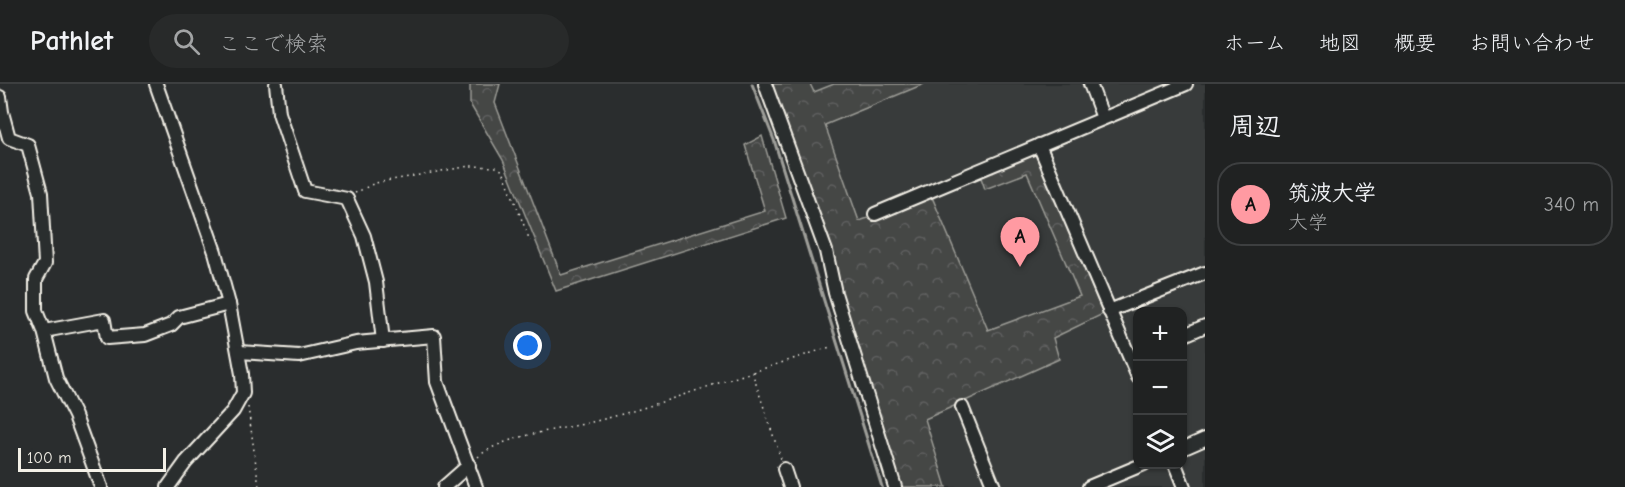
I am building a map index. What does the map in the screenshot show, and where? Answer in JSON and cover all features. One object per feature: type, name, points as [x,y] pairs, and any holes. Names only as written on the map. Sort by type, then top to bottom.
[{"type":"street","points":[[156,84],[215,252],[229,304],[243,374],[243,393],[232,411],[186,462],[168,487]]},
{"type":"street","points":[[276,84],[279,113],[305,191],[347,199],[364,236],[376,282],[383,341]]},
{"type":"street","points":[[765,84],[826,251],[835,293],[895,487]]},
{"type":"street","points":[[1090,84],[1102,118]]},
{"type":"street","points":[[875,214],[1186,84]]},
{"type":"street","points":[[0,97],[9,138],[28,145],[41,194],[45,263],[36,279],[36,311],[44,331],[56,378],[75,416],[101,487]]},
{"type":"street","points":[[1039,145],[1109,311],[1133,357]]},
{"type":"street","points":[[1109,311],[1205,273]]},
{"type":"street","points":[[44,331],[104,320],[107,338],[145,336],[171,325],[179,317],[229,304]]},
{"type":"street","points":[[1187,334],[1205,326]]},
{"type":"street","points":[[239,352],[299,356],[356,343],[434,336],[437,382],[476,487]]},
{"type":"street","points":[[962,407],[993,487]]},
{"type":"street","points":[[1187,447],[1205,440]]},
{"type":"street","points":[[444,487],[469,465]]},
{"type":"street","points":[[784,469],[790,487]]},
{"type":"street","points":[[1089,487],[1134,469]]},
{"type":"street","points":[[1177,469],[1184,487]]},
{"type":"path","points":[[347,199],[366,186],[375,183],[470,166],[497,167],[503,171],[530,241]]},
{"type":"path","points":[[469,465],[483,452],[498,445],[531,435],[594,422],[830,347]]},
{"type":"path","points":[[752,372],[784,469]]},
{"type":"path","points":[[239,399],[248,405],[259,487]]},
{"type":"shaded area","points":[[771,84],[1205,84],[1205,487],[902,487]]},
{"type":"green space","points":[[470,84],[500,84],[495,103],[561,275],[765,211],[745,145],[762,136],[786,218],[556,291],[503,160],[470,104]]},
{"type":"green space","points":[[771,84],[810,84],[814,92],[834,84],[924,84],[825,125],[859,221],[932,197],[988,330],[1080,296],[1027,173],[985,189],[980,175],[1036,151],[1103,314],[1053,338],[1059,359],[925,419],[946,487],[902,487]]},
{"type":"waterway","points":[[752,84],[774,140],[882,487]]},
{"type":"place","name":"筑波大学","points":[[1020,267]]}]
